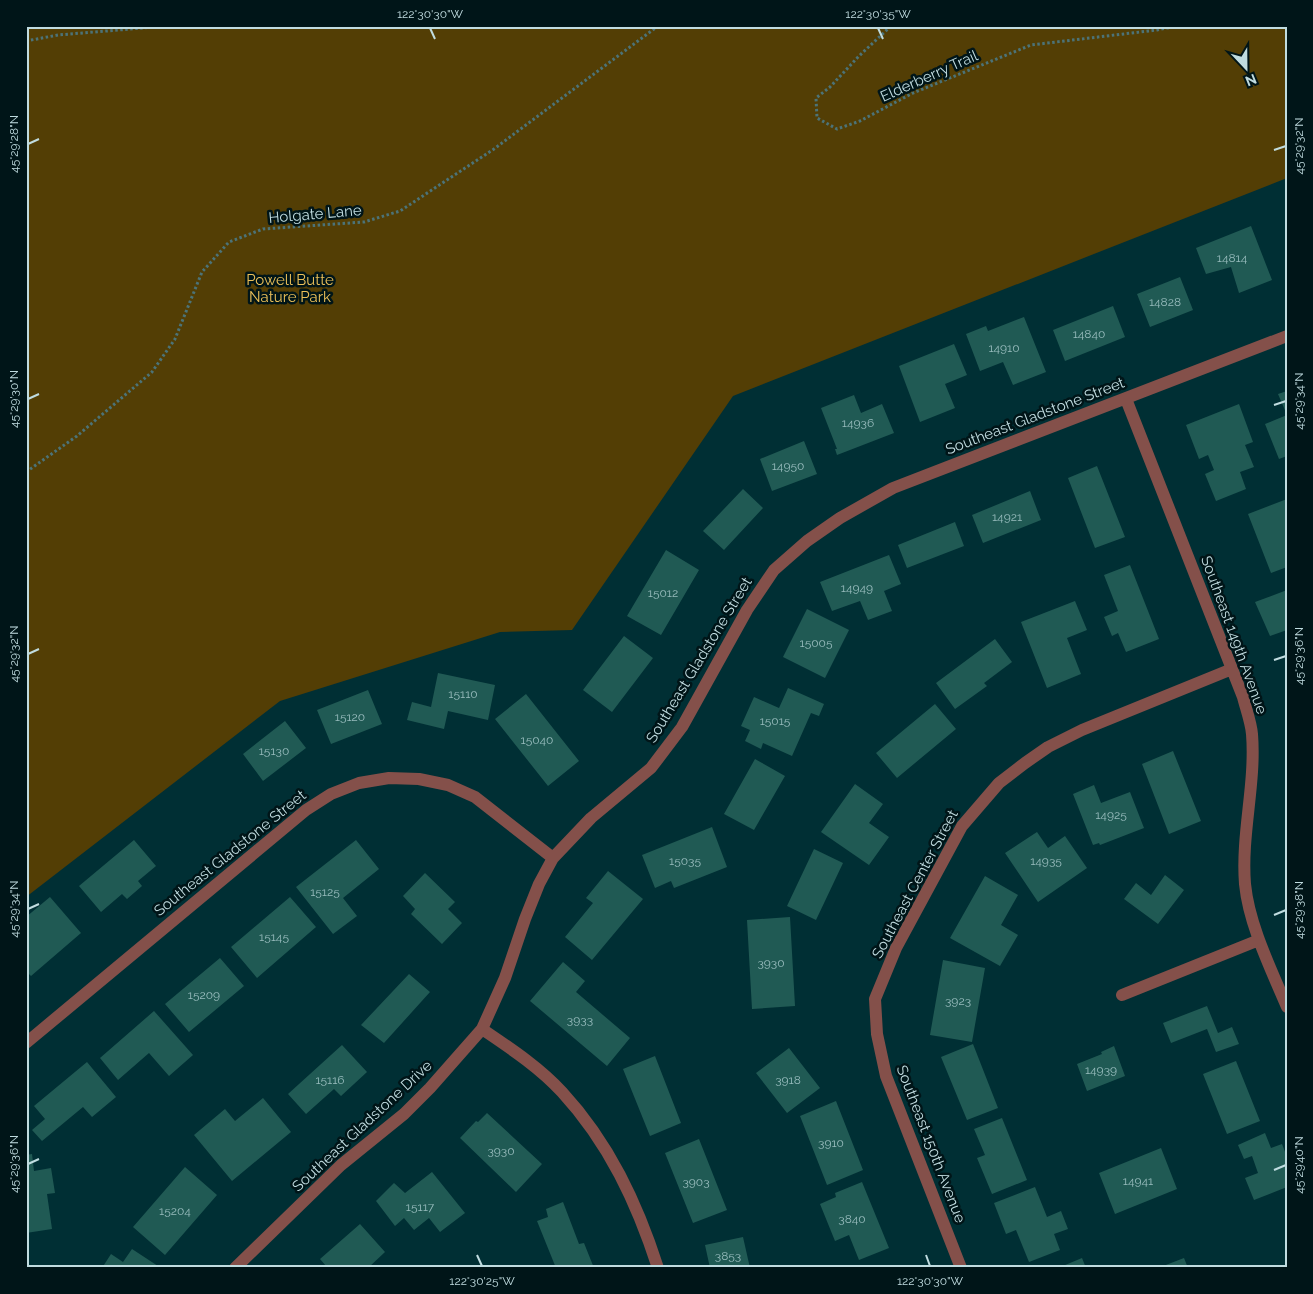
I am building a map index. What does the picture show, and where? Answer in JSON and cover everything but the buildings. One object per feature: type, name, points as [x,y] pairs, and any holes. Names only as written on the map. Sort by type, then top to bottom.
[{"type":"street","name":"Southeast Gladstone Street","points":[[26,1043],[306,810],[331,794],[359,783],[389,778],[419,779],[448,785],[475,797],[553,858],[591,818],[651,768],[682,727],[747,610],[774,570],[806,541],[840,518],[893,488],[1287,336]]},
{"type":"street","name":"Southeast 149th Avenue","points":[[1126,398],[1243,697],[1252,733],[1252,768],[1245,884],[1259,940],[1287,1007]]},
{"type":"street","name":"Southeast Center Street","points":[[875,999],[896,948],[962,826],[1000,783],[1048,747],[1082,730],[1232,669]]},
{"type":"street","name":"Southeast Gladstone Drive","points":[[236,1268],[341,1164],[404,1114],[424,1095],[482,1029],[506,978],[528,910],[553,858]]},
{"type":"street","points":[[1122,995],[1259,940]]},
{"type":"street","name":"Southeast 150th Avenue","points":[[875,999],[877,1034],[886,1076],[961,1268]]},
{"type":"street","points":[[482,1029],[535,1066],[562,1092],[585,1120],[621,1175],[636,1206],[658,1268]]},
{"type":"path","points":[[26,41],[58,35],[168,26]]},
{"type":"path","name":"Holgate Lane","points":[[26,472],[77,436],[152,372],[175,339],[202,272],[229,242],[263,229],[364,222],[400,211],[494,149],[658,26]]},
{"type":"path","name":"Elderberry Trail","points":[[890,26],[830,87],[816,98],[817,118],[837,129],[860,121],[913,93],[1031,45],[1178,26]]},
{"type":"green space","name":"Powell Butte Nature Park","points":[[26,26],[1287,26],[1287,178],[733,396],[572,630],[500,632],[280,701],[26,897]]}]
